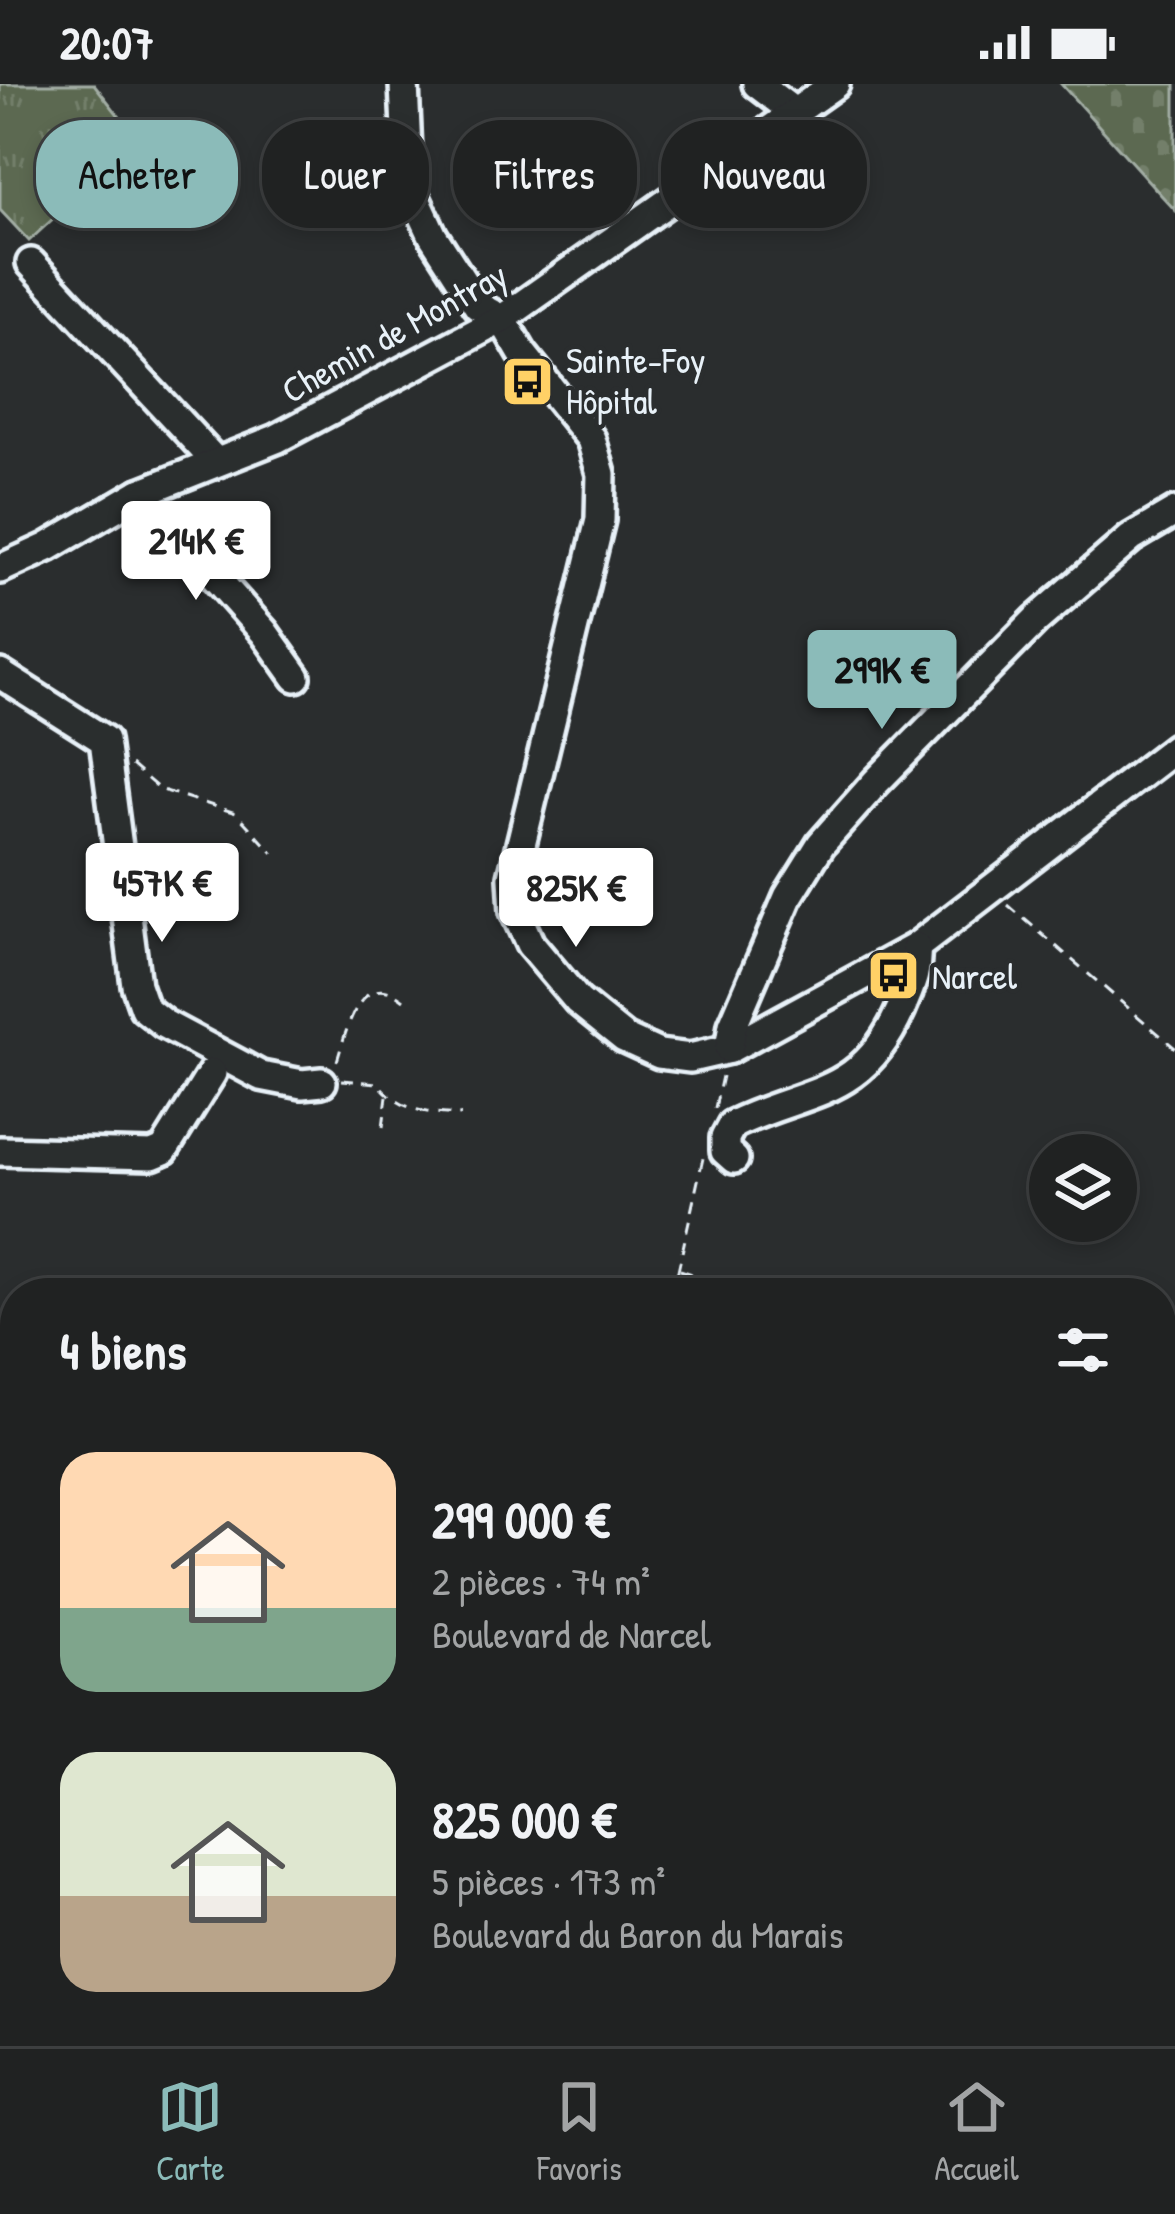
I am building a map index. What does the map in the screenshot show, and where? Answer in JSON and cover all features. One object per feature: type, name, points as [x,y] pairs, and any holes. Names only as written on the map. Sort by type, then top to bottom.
[{"type":"street","points":[[404,84],[408,175],[433,236],[478,306],[502,320],[522,353],[591,439],[601,474],[600,520],[513,877],[515,910],[530,944],[578,1001],[624,1038],[659,1054],[690,1058],[725,1050],[916,947],[1175,748]]},
{"type":"street","points":[[757,84],[794,112]]},
{"type":"street","name":"Chemin de Montray","points":[[0,569],[140,493],[276,439],[502,320],[835,84]]},
{"type":"street","points":[[31,263],[216,462]]},
{"type":"street","points":[[140,493],[264,632],[296,676]]},
{"type":"street","points":[[725,1050],[788,897],[821,844],[1036,620],[1131,538],[1175,512]]},
{"type":"street","points":[[0,674],[104,740],[136,985],[144,1008],[164,1024],[261,1076],[302,1084],[322,1082]]},
{"type":"street","points":[[734,1159],[725,1151],[732,1126],[821,1093],[851,1078],[871,1060],[893,1027],[917,970],[916,947]]},
{"type":"street","points":[[0,1151],[152,1154],[164,1150],[212,1073]]},
{"type":"path","points":[[104,740],[159,789],[236,813],[273,854]]},
{"type":"path","points":[[991,891],[1175,1048]]},
{"type":"path","points":[[322,1082],[333,1071],[362,999],[374,990],[391,989],[404,1000]]},
{"type":"path","points":[[713,1115],[725,1050]]},
{"type":"path","points":[[322,1082],[363,1079],[378,1083],[415,1112],[461,1115]]},
{"type":"path","points":[[382,1127],[387,1094]]},
{"type":"path","points":[[676,1278],[703,1159]]},
{"type":"path","points":[[678,1270],[704,1278]]},
{"type":"green space","points":[[0,84],[94,84],[122,120],[36,120],[36,228],[43,228],[29,241],[0,210]]},
{"type":"green space","points":[[1061,84],[1175,84],[1175,210],[1162,196]]},
{"type":"place","name":"Sainte-Foy Hôpital","points":[[527,381]]},
{"type":"place","name":"Narcel","points":[[893,976]]}]
